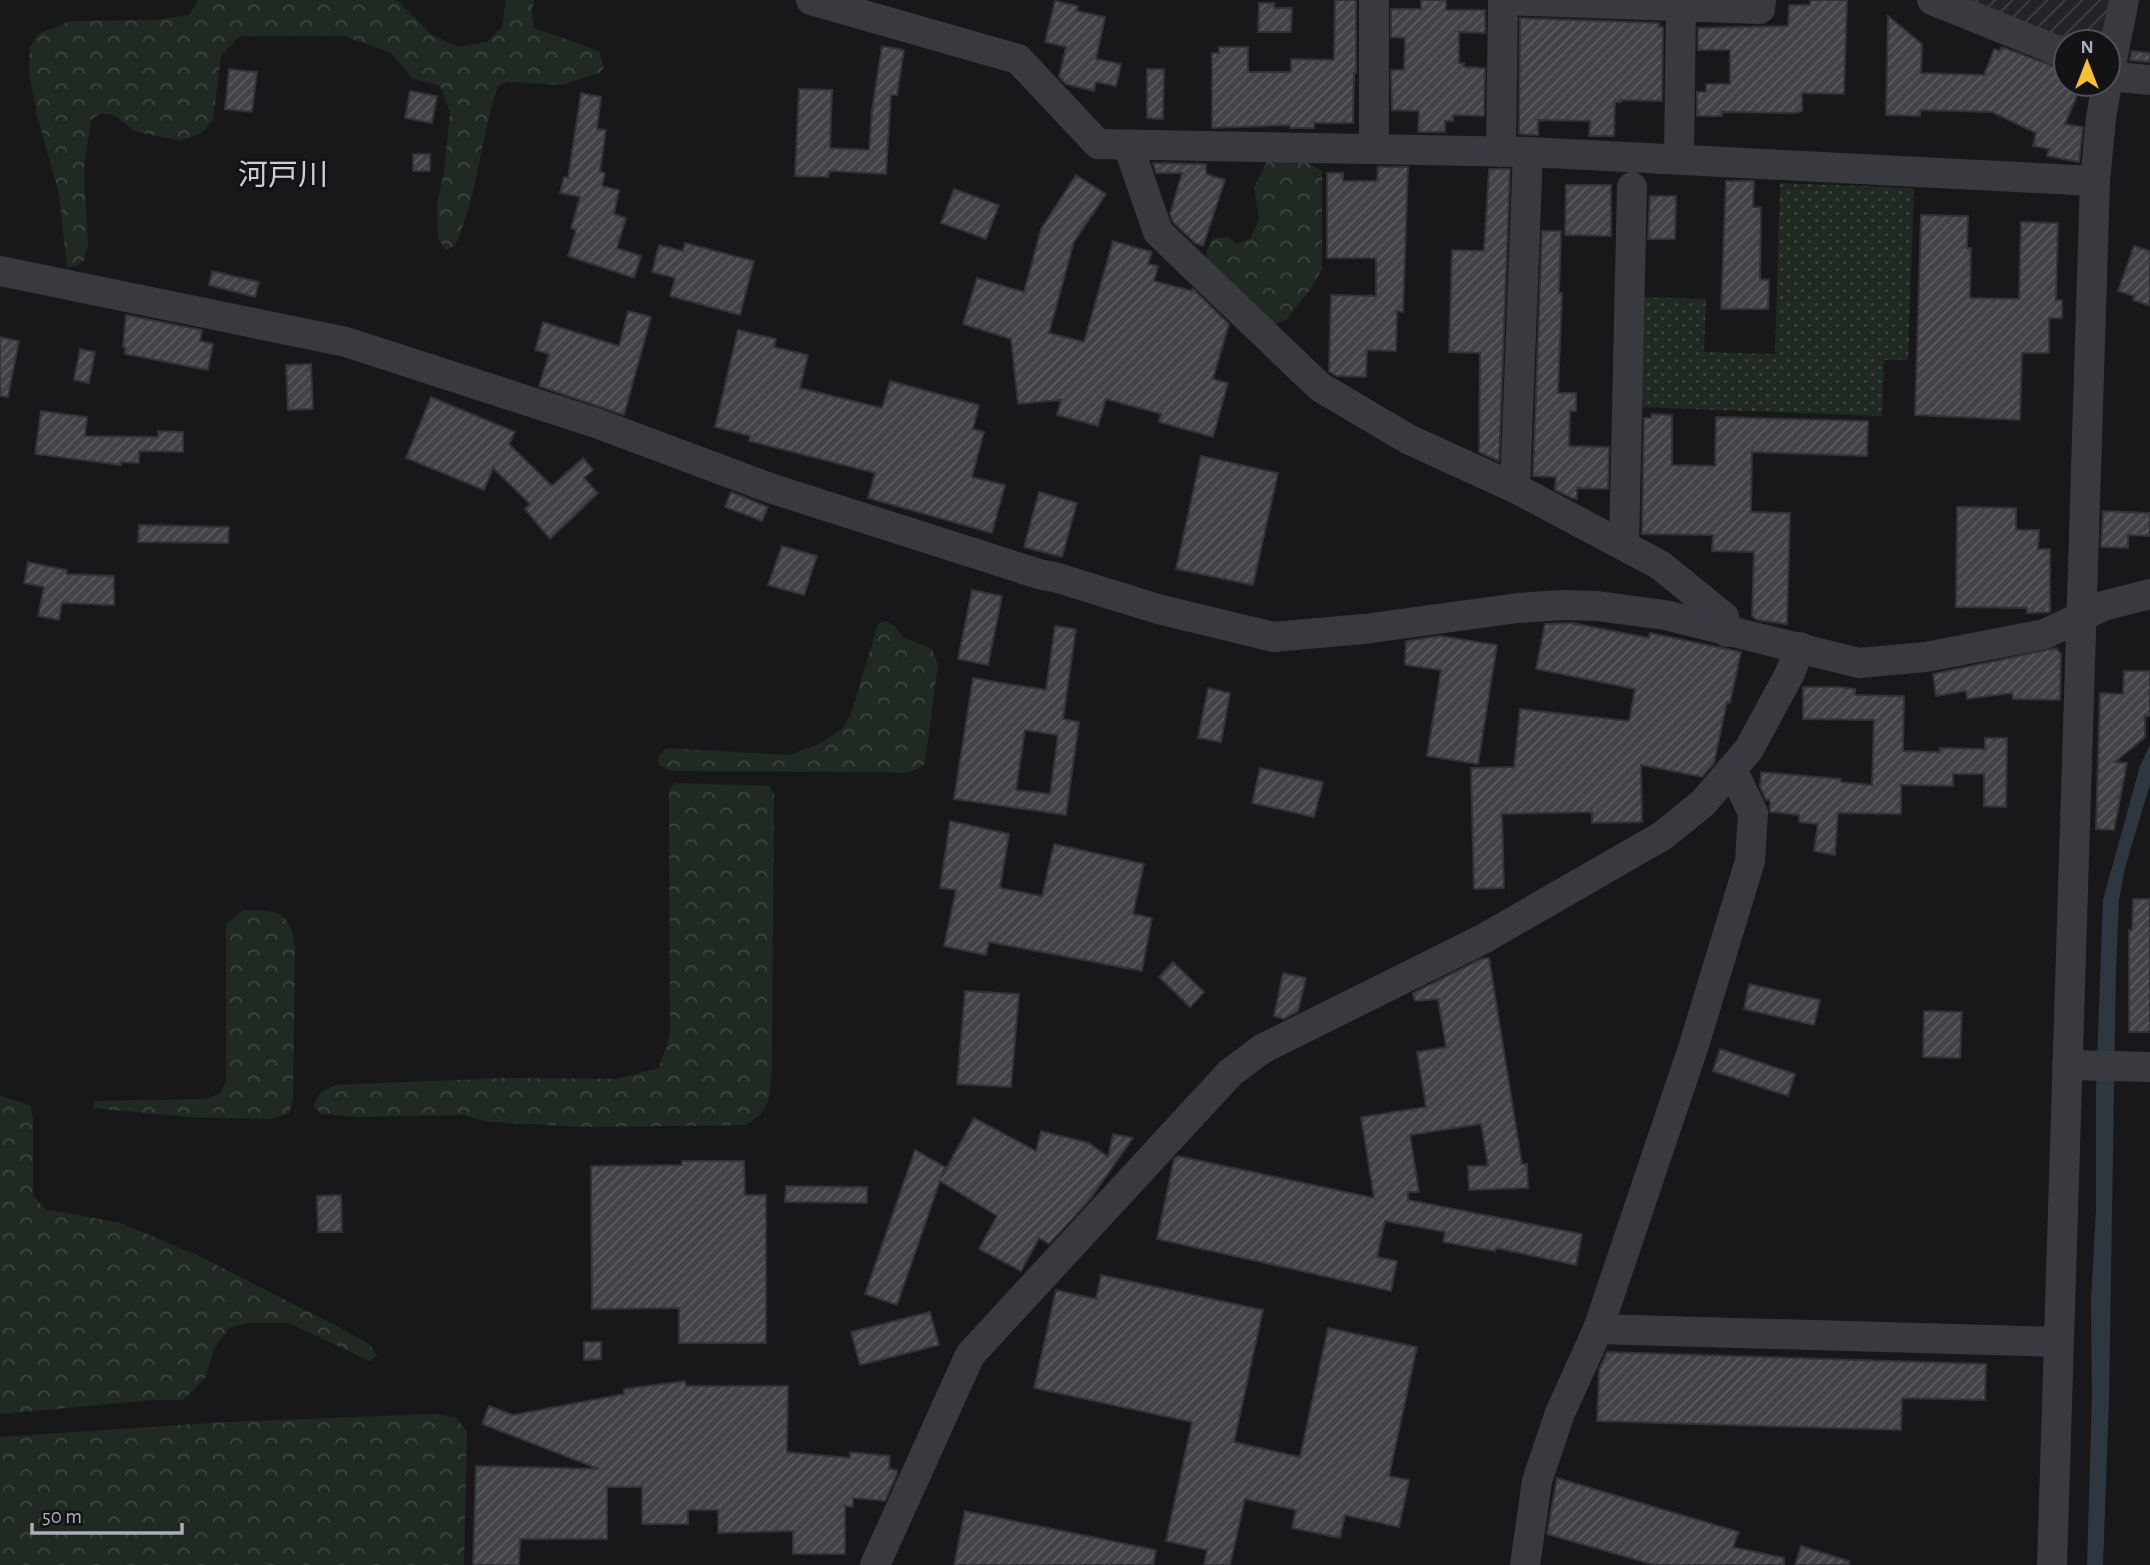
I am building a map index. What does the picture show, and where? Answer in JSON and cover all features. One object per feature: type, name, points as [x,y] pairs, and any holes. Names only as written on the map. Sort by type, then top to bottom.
[{"type":"street","points":[[811,0],[1018,59],[1098,144],[1679,158],[2095,181]]},
{"type":"street","points":[[1374,0],[1374,149]]},
{"type":"street","points":[[1515,488],[1515,152],[1504,0],[1681,4],[1760,9],[1761,0]]},
{"type":"street","points":[[1932,0],[2052,48]]},
{"type":"street","points":[[2118,28],[2124,0]]},
{"type":"street","points":[[1679,158],[1681,4]]},
{"type":"street","points":[[2122,79],[2150,80]]},
{"type":"street","points":[[2052,1565],[2058,1342],[2078,1065],[2080,616],[2095,181],[2105,98]]},
{"type":"street","points":[[1128,145],[1158,233],[1321,387],[1408,439],[1515,488],[1660,565],[1724,617],[1727,632]]},
{"type":"street","points":[[1624,545],[1632,187]]},
{"type":"street","points":[[0,271],[346,342],[596,424],[773,489],[1014,566],[1158,609],[1273,637],[1364,629],[1518,608],[1597,606],[1665,615],[1859,663],[1926,657],[2045,634],[2103,606],[2150,594]]},
{"type":"street","points":[[875,1565],[970,1355],[1230,1073],[1262,1049],[1483,939],[1662,836],[1703,803],[1749,749],[1790,673],[1800,647]]},
{"type":"street","points":[[1525,1565],[1537,1481],[1560,1413],[1598,1329],[1694,1045],[1750,861],[1753,813],[1732,769]]},
{"type":"street","points":[[2078,1065],[2139,1066]]},
{"type":"street","points":[[1598,1329],[2058,1342]]},
{"type":"shaded area","points":[[1953,0],[2112,0],[2107,28],[2052,28],[2052,37]]},
{"type":"shaded area","points":[[2150,745],[2150,784],[2125,868],[2119,900],[2103,1565],[2087,1565],[2092,1395],[2091,1300],[2096,1209],[2096,1089],[2103,900],[2140,766]]},
{"type":"green space","points":[[198,0],[397,0],[432,35],[460,47],[488,41],[502,27],[506,0],[534,0],[534,28],[599,51],[604,68],[599,73],[563,85],[508,82],[498,86],[463,227],[455,246],[446,250],[438,238],[437,204],[444,171],[450,113],[440,86],[412,78],[391,53],[344,36],[240,36],[221,56],[213,120],[201,133],[180,141],[134,131],[116,116],[101,113],[91,120],[84,169],[88,244],[84,260],[77,266],[67,268],[59,194],[37,116],[29,72],[30,47],[38,34],[71,21],[156,20],[189,15]]},
{"type":"green space","points":[[1267,161],[1306,162],[1322,171],[1322,269],[1310,290],[1286,320],[1273,324],[1207,262],[1207,250],[1213,238],[1228,237],[1237,244],[1250,239],[1259,219],[1254,188]]},
{"type":"green space","points":[[1780,183],[1914,188],[1908,360],[1884,360],[1882,416],[1638,407],[1642,297],[1706,299],[1704,352],[1775,354]]},
{"type":"green space","points":[[885,621],[894,625],[903,637],[932,649],[938,665],[925,763],[916,770],[902,773],[672,771],[658,765],[658,757],[666,748],[789,755],[817,745],[842,729],[851,714],[878,624]]},
{"type":"green space","points":[[675,783],[769,786],[774,794],[772,1070],[768,1102],[755,1119],[746,1125],[585,1127],[491,1122],[461,1115],[358,1117],[322,1114],[313,1106],[321,1092],[334,1085],[504,1078],[616,1079],[659,1068],[670,1034],[669,790]]},
{"type":"green space","points":[[243,910],[280,914],[293,934],[293,1101],[289,1113],[271,1119],[188,1117],[93,1108],[95,1101],[205,1099],[221,1093],[226,1080],[226,924]]},
{"type":"green space","points":[[0,1096],[30,1105],[33,1118],[33,1196],[45,1209],[121,1223],[199,1256],[333,1324],[370,1345],[377,1356],[370,1361],[289,1323],[247,1323],[229,1328],[214,1349],[205,1378],[183,1400],[154,1400],[0,1414]]},
{"type":"green space","points":[[433,1414],[455,1417],[467,1431],[464,1565],[0,1565],[0,1437],[226,1422]]},
{"type":"building","points":[[1335,0],[1356,0],[1353,123],[1314,123],[1314,128],[1290,128],[1290,125],[1212,128],[1212,53],[1219,53],[1219,47],[1248,47],[1248,72],[1291,72],[1291,59],[1334,60]]},
{"type":"building","points":[[1421,0],[1446,0],[1446,10],[1485,10],[1485,33],[1459,32],[1459,63],[1464,63],[1464,67],[1485,68],[1484,116],[1453,115],[1453,121],[1445,121],[1445,132],[1418,132],[1419,111],[1392,110],[1391,70],[1404,70],[1405,38],[1391,37],[1391,9],[1421,9]]},
{"type":"building","points":[[1810,0],[1847,0],[1844,94],[1802,93],[1802,111],[1796,113],[1722,112],[1722,116],[1697,116],[1697,92],[1706,92],[1706,84],[1730,84],[1730,50],[1698,50],[1698,28],[1788,26],[1789,5],[1810,5]]},
{"type":"building","points":[[1055,1],[1078,6],[1077,11],[1105,17],[1096,59],[1121,64],[1116,86],[1096,82],[1094,91],[1066,84],[1059,77],[1066,47],[1045,42]]},
{"type":"building","points":[[1259,3],[1274,3],[1274,8],[1292,8],[1291,32],[1258,32]]},
{"type":"building","points":[[1888,16],[1922,44],[1921,73],[1984,75],[1994,49],[2000,51],[2002,47],[2052,66],[2052,98],[2076,98],[2065,124],[2083,127],[2079,162],[2047,156],[2049,149],[2033,146],[2036,133],[1992,112],[1920,110],[1920,116],[1886,115]]},
{"type":"building","points":[[1520,18],[1659,23],[1659,27],[1663,27],[1662,101],[1615,102],[1614,136],[1589,136],[1590,121],[1538,120],[1538,135],[1519,134]]},
{"type":"building","points":[[882,46],[904,50],[897,95],[891,95],[886,174],[829,171],[828,177],[795,176],[799,89],[832,90],[830,148],[869,150]]},
{"type":"building","points":[[2132,51],[2150,53],[2150,62],[2130,60]]},
{"type":"building","points":[[229,69],[257,72],[252,112],[225,109]]},
{"type":"building","points":[[1147,69],[1164,69],[1163,119],[1147,118]]},
{"type":"building","points":[[410,91],[437,96],[432,123],[405,118]]},
{"type":"building","points":[[581,93],[601,97],[597,129],[606,130],[600,171],[605,173],[602,186],[619,190],[614,214],[626,218],[617,248],[641,256],[634,278],[568,256],[576,230],[571,228],[580,197],[560,193],[564,177],[568,178]]},
{"type":"building","points":[[413,154],[430,154],[430,171],[413,171]]},
{"type":"building","points":[[1153,163],[1206,164],[1206,174],[1225,180],[1203,246],[1195,243],[1173,222],[1170,214],[1182,173],[1156,173]]},
{"type":"building","points":[[1378,167],[1408,167],[1403,312],[1397,311],[1396,351],[1367,350],[1366,377],[1336,376],[1329,371],[1331,295],[1376,296],[1376,258],[1327,258],[1327,173],[1343,173],[1343,181],[1377,181]]},
{"type":"building","points":[[1489,169],[1510,169],[1499,461],[1479,452],[1480,353],[1449,352],[1452,250],[1484,251]]},
{"type":"building","points":[[1076,175],[1106,194],[1074,242],[1049,333],[1084,342],[1113,241],[1152,252],[1148,264],[1158,266],[1154,281],[1192,291],[1193,289],[1229,324],[1213,379],[1228,383],[1213,437],[1159,422],[1161,414],[1106,399],[1098,426],[1057,415],[1061,400],[1018,404],[1011,339],[963,324],[977,278],[1024,292],[1041,229]]},
{"type":"building","points":[[1726,181],[1754,181],[1753,207],[1761,207],[1760,279],[1769,280],[1768,309],[1721,309]]},
{"type":"building","points":[[1566,185],[1611,185],[1611,236],[1565,235]]},
{"type":"building","points":[[954,189],[999,205],[986,239],[941,223]]},
{"type":"building","points":[[1650,196],[1676,196],[1675,239],[1648,239]]},
{"type":"building","points":[[1921,215],[1968,216],[1967,248],[1971,248],[1970,298],[2019,299],[2021,222],[2058,223],[2056,300],[2062,300],[2062,318],[2049,318],[2049,353],[2022,353],[2020,420],[1915,415]]},
{"type":"building","points":[[1542,231],[1561,231],[1559,293],[1562,293],[1558,393],[1576,393],[1576,411],[1570,411],[1569,446],[1609,447],[1608,489],[1577,488],[1577,499],[1555,490],[1556,477],[1533,476]]},
{"type":"building","points":[[685,243],[754,261],[740,315],[670,296],[675,278],[652,272],[659,245],[683,251]]},
{"type":"building","points":[[2134,246],[2150,251],[2150,306],[2133,300],[2134,296],[2118,291]]},
{"type":"building","points":[[212,271],[259,282],[255,297],[209,285]]},
{"type":"building","points":[[628,311],[651,317],[624,415],[539,386],[549,354],[535,350],[543,322],[619,346]]},
{"type":"building","points":[[126,315],[202,330],[200,341],[213,344],[208,370],[125,354],[123,347]]},
{"type":"building","points":[[738,330],[776,339],[774,347],[808,355],[800,388],[882,408],[890,381],[979,405],[973,429],[984,432],[972,477],[1005,485],[992,533],[868,498],[875,473],[749,441],[750,436],[715,427]]},
{"type":"building","points":[[0,337],[19,341],[8,397],[0,396]]},
{"type":"building","points":[[80,349],[95,352],[89,383],[74,380]]},
{"type":"building","points":[[311,364],[313,409],[288,410],[286,365]]},
{"type":"building","points":[[431,397],[515,432],[509,444],[552,486],[583,458],[593,470],[584,478],[598,493],[550,539],[525,509],[530,504],[493,468],[484,490],[406,458]]},
{"type":"building","points":[[41,411],[87,417],[85,436],[158,437],[158,431],[183,432],[183,452],[139,451],[139,463],[121,462],[121,465],[35,454]]},
{"type":"building","points":[[1652,414],[1672,415],[1672,465],[1715,466],[1716,417],[1868,421],[1867,456],[1752,452],[1751,512],[1790,513],[1787,624],[1757,620],[1752,616],[1754,552],[1712,551],[1713,535],[1642,534],[1644,418],[1651,418]]},
{"type":"building","points":[[1201,456],[1278,473],[1253,585],[1176,569]]},
{"type":"building","points":[[731,492],[768,507],[762,521],[725,507]]},
{"type":"building","points":[[1039,492],[1077,503],[1062,557],[1024,547]]},
{"type":"building","points":[[1957,507],[2016,508],[2016,530],[2039,530],[2038,549],[2050,549],[2050,612],[2027,613],[2027,608],[1956,607]]},
{"type":"building","points":[[2103,511],[2150,513],[2150,536],[2128,535],[2128,548],[2101,547]]},
{"type":"building","points":[[139,525],[229,527],[228,543],[138,542]]},
{"type":"building","points":[[782,546],[817,556],[804,595],[768,585]]},
{"type":"building","points":[[28,562],[67,570],[67,574],[114,576],[114,605],[62,603],[59,620],[38,616],[44,587],[24,583]]},
{"type":"building","points":[[972,590],[1002,596],[988,665],[958,659]]},
{"type":"building","points":[[1572,623],[1649,638],[1650,633],[1741,652],[1714,763],[1702,777],[1641,765],[1642,822],[1592,823],[1592,812],[1502,814],[1504,888],[1474,889],[1471,768],[1514,767],[1520,709],[1629,721],[1635,689],[1536,669],[1545,624]]},
{"type":"building","points":[[1055,626],[1076,629],[1063,719],[1079,722],[1066,815],[954,799],[973,678],[1046,690]],"holes":[[[1025,730],[1058,735],[1050,794],[1016,790]]]},
{"type":"building","points":[[1440,636],[1497,645],[1478,764],[1427,756],[1441,670],[1405,665],[1406,641]]},
{"type":"building","points":[[2056,648],[2061,654],[2060,700],[2013,699],[2012,693],[1967,699],[1966,691],[1936,696],[1933,674]]},
{"type":"building","points":[[2124,671],[2150,671],[2150,716],[2145,716],[2145,737],[2115,762],[2127,763],[2114,830],[2096,829],[2100,693],[2123,694]]},
{"type":"building","points":[[1803,687],[1855,689],[1855,695],[1904,696],[1903,751],[1985,749],[1985,738],[2007,738],[2006,807],[1984,806],[1984,774],[1953,774],[1953,786],[1901,785],[1901,814],[1838,813],[1835,855],[1814,851],[1818,824],[1799,822],[1799,815],[1770,812],[1770,800],[1766,800],[1760,787],[1761,772],[1841,779],[1841,782],[1872,785],[1874,720],[1803,719]]},
{"type":"building","points":[[1208,688],[1230,693],[1221,742],[1198,738]]},
{"type":"building","points":[[1260,768],[1323,782],[1314,817],[1252,803]]},
{"type":"building","points":[[950,821],[1009,834],[1000,888],[1042,896],[1054,844],[1144,864],[1133,914],[1152,918],[1142,971],[989,942],[986,955],[944,946],[956,890],[940,888]]},
{"type":"building","points":[[2133,899],[2150,899],[2150,1032],[2129,1032],[2129,930],[2132,930]]},
{"type":"building","points":[[1489,958],[1522,1164],[1527,1164],[1528,1188],[1469,1190],[1468,1166],[1488,1166],[1481,1124],[1410,1135],[1419,1192],[1408,1192],[1408,1200],[1582,1234],[1576,1265],[1496,1248],[1495,1251],[1443,1242],[1445,1232],[1385,1221],[1377,1257],[1397,1261],[1391,1291],[1157,1239],[1174,1159],[1178,1156],[1374,1198],[1361,1117],[1426,1107],[1417,1052],[1446,1047],[1438,999],[1415,1001],[1413,993],[1481,959]]},
{"type":"building","points":[[1173,962],[1204,992],[1190,1007],[1159,977]]},
{"type":"building","points":[[1283,973],[1306,978],[1298,1011],[1284,1019],[1274,1016]]},
{"type":"building","points":[[1749,984],[1820,1000],[1814,1025],[1744,1009]]},
{"type":"building","points":[[965,991],[1019,994],[1011,1087],[957,1084]]},
{"type":"building","points":[[1924,1011],[1962,1012],[1960,1058],[1923,1057]]},
{"type":"building","points":[[1720,1049],[1795,1074],[1788,1096],[1713,1071]]},
{"type":"building","points":[[974,1118],[1036,1151],[1041,1131],[1089,1143],[1108,1157],[1113,1134],[1133,1138],[1090,1199],[1049,1244],[1039,1238],[1021,1271],[979,1249],[997,1216],[940,1181],[897,1305],[865,1294],[915,1150],[945,1167],[941,1178]]},
{"type":"building","points":[[682,1161],[744,1161],[745,1195],[766,1195],[766,1343],[679,1343],[679,1308],[592,1309],[591,1166],[682,1165]]},
{"type":"building","points":[[786,1186],[867,1187],[867,1203],[785,1202]]},
{"type":"building","points":[[341,1195],[342,1232],[318,1232],[317,1196]]},
{"type":"building","points":[[1101,1275],[1263,1310],[1234,1442],[1300,1457],[1328,1328],[1417,1347],[1389,1476],[1409,1480],[1399,1527],[1345,1515],[1340,1538],[1292,1528],[1296,1510],[1245,1499],[1230,1565],[1204,1565],[1207,1550],[1166,1541],[1192,1422],[1034,1388],[1056,1290],[1096,1299]]},
{"type":"building","points":[[930,1312],[939,1345],[860,1365],[851,1332]]},
{"type":"building","points":[[584,1342],[601,1342],[601,1359],[584,1360]]},
{"type":"building","points":[[1607,1352],[1986,1364],[1985,1400],[1902,1398],[1901,1430],[1597,1421],[1599,1370]]},
{"type":"building","points":[[685,1381],[686,1386],[788,1386],[787,1452],[850,1458],[850,1452],[890,1456],[889,1469],[897,1470],[897,1474],[885,1501],[853,1498],[853,1507],[845,1506],[845,1554],[793,1554],[793,1531],[718,1533],[718,1510],[688,1510],[688,1524],[642,1524],[642,1487],[607,1487],[607,1539],[520,1539],[519,1565],[473,1565],[476,1466],[599,1469],[482,1424],[489,1406],[513,1415],[624,1394],[624,1389]]},
{"type":"building","points":[[1557,1478],[1739,1532],[1733,1547],[1784,1558],[1784,1565],[1654,1565],[1547,1534]]},
{"type":"building","points":[[965,1511],[1156,1550],[1153,1565],[954,1565]]},
{"type":"building","points":[[1801,1546],[1849,1561],[1849,1565],[1795,1565]]},
{"type":"district","name":"河戸川","points":[[283,176]]}]
